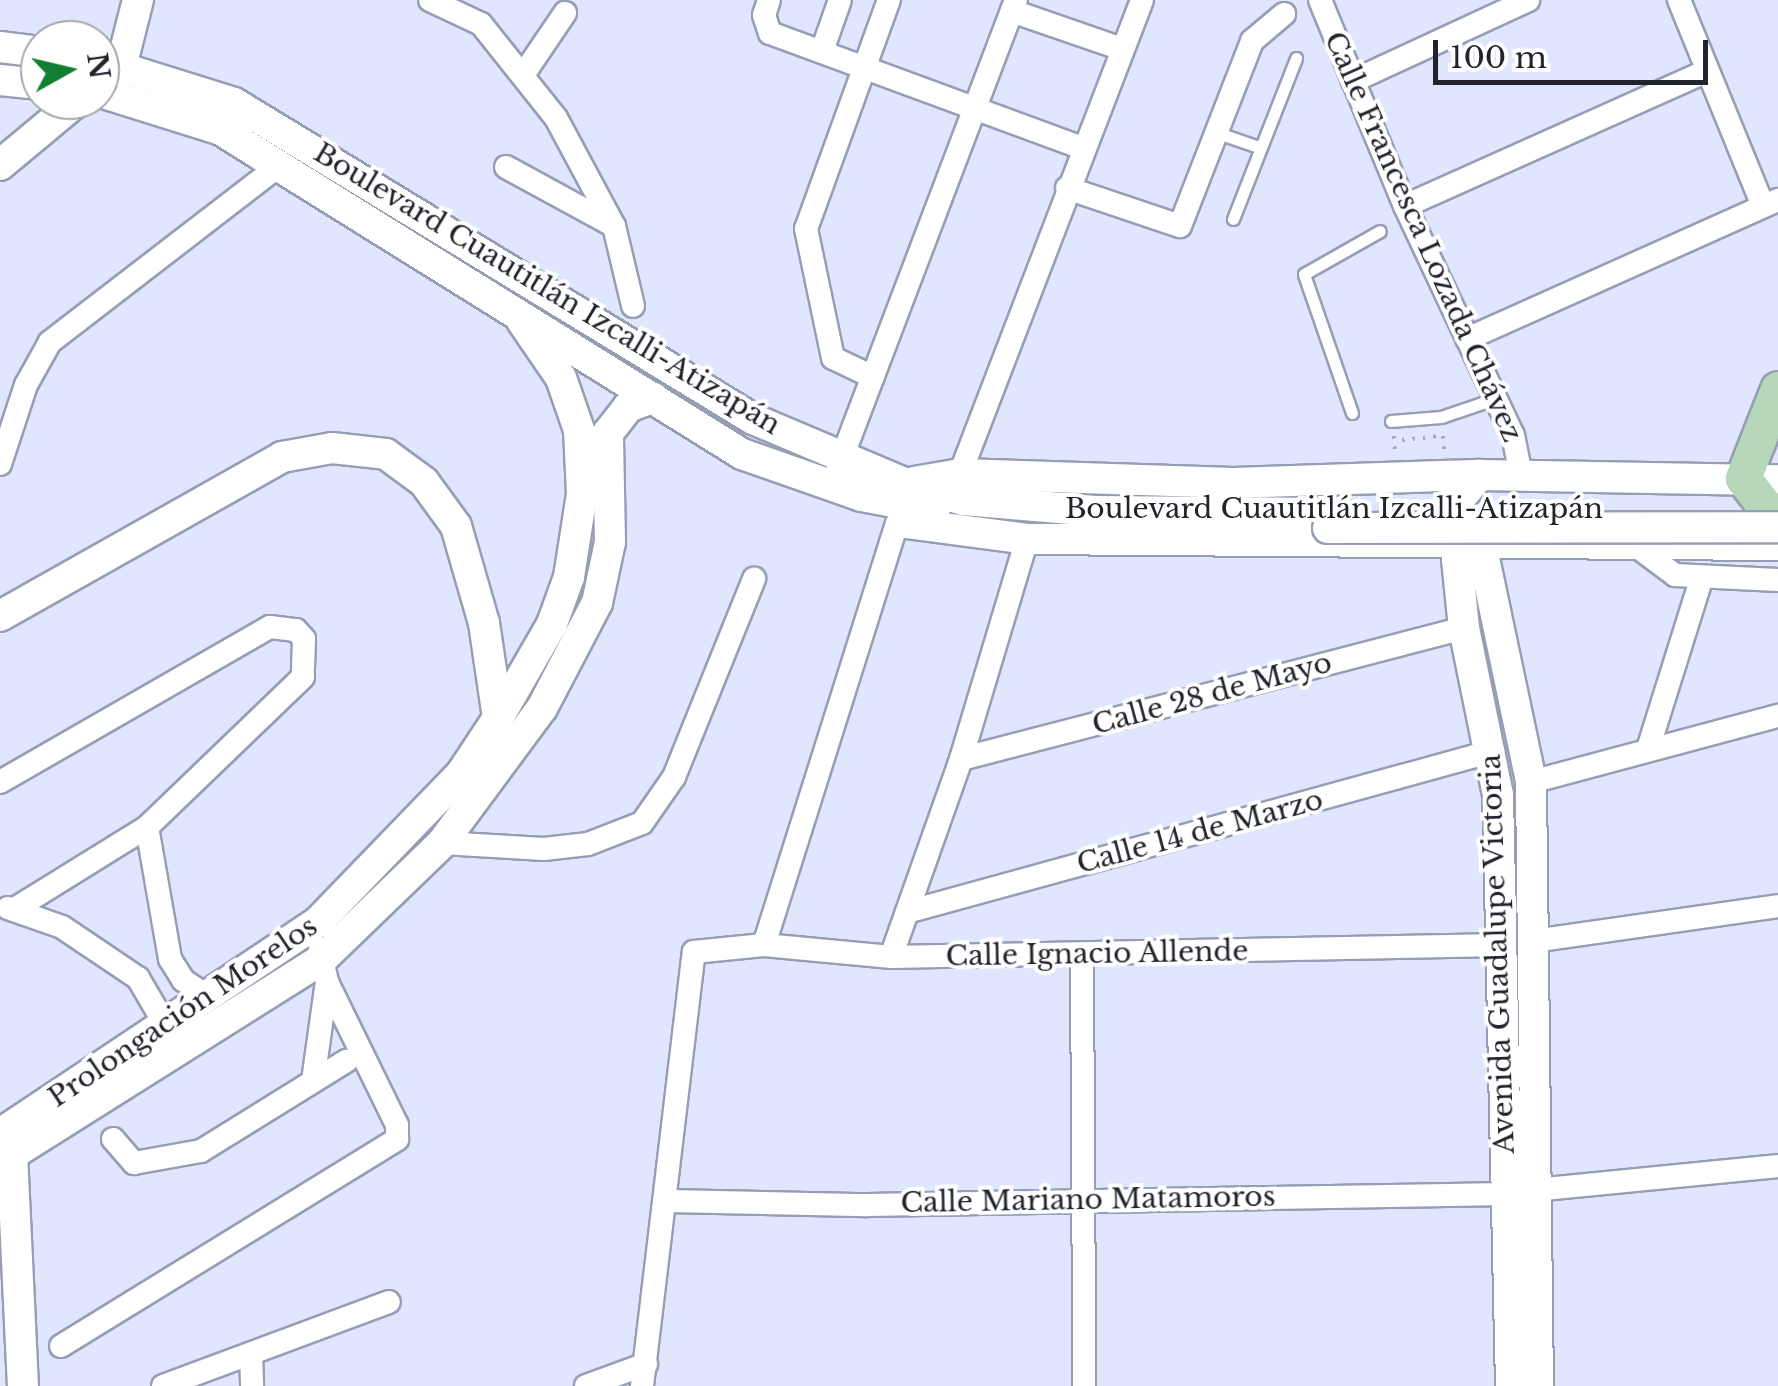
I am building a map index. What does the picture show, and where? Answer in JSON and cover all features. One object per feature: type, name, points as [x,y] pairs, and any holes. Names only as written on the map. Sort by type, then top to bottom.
[{"type":"main road","points":[[120,41],[138,0]]},
{"type":"main road","name":"Boulevard Cuautitlán Izcalli-Atizapán","points":[[120,73],[234,103],[753,419],[836,471],[862,496],[963,496],[1095,511],[1778,512]]},
{"type":"main road","name":"Boulevard Cuautitlán Izcalli-Atizapán","points":[[120,98],[220,130],[281,164],[742,454],[1096,525],[1778,525]]},
{"type":"main road","points":[[0,164],[54,120]]},
{"type":"main road","name":"Prolongación Morelos","points":[[4,1150],[195,988],[319,921],[461,774],[498,718],[552,624],[569,577],[582,494],[579,430],[561,378],[514,310]]},
{"type":"main road","points":[[1742,478],[1778,389]]},
{"type":"main road","name":"Prolongación Morelos","points":[[4,1150],[324,971],[442,843],[542,708],[597,603],[610,542],[608,432],[628,407],[652,398]]},
{"type":"main road","points":[[0,616],[282,457],[332,448],[386,454],[424,482],[456,526],[484,622],[498,718]]},
{"type":"main road","points":[[963,496],[1480,475],[1778,480]]},
{"type":"main road","name":"Avenida Guadalupe Victoria","points":[[1480,475],[1457,501],[1531,782],[1533,940],[1511,1386]]},
{"type":"main road","points":[[1742,478],[1778,525]]},
{"type":"main road","points":[[862,496],[897,522],[1027,539],[1778,545]]},
{"type":"main road","name":"Avenida Guadalupe Victoria","points":[[1469,545],[1464,628],[1493,752],[1501,945],[1538,1386]]},
{"type":"main road","points":[[4,1150],[23,1386]]},
{"type":"street","points":[[430,0],[479,12],[576,149],[614,226],[633,306]]},
{"type":"street","points":[[769,0],[764,15],[770,33],[1082,148]]},
{"type":"street","points":[[822,51],[840,0]]},
{"type":"street","points":[[872,377],[833,358],[806,240],[888,0]]},
{"type":"street","points":[[963,496],[1067,188],[1142,0]]},
{"type":"street","name":"Calle Francesca Lozada Chávez","points":[[1320,0],[1405,206],[1513,435],[1521,475]]},
{"type":"street","points":[[1353,82],[1528,0]]},
{"type":"street","points":[[1467,339],[1770,203],[1707,71],[1679,0]]},
{"type":"street","points":[[836,471],[971,106],[1014,5],[1122,50]]},
{"type":"street","points":[[523,75],[565,13]]},
{"type":"street","points":[[1067,188],[1180,226],[1252,42],[1284,14]]},
{"type":"street","points":[[1405,206],[1707,71]]},
{"type":"street","points":[[0,464],[26,386],[50,342],[281,164]]},
{"type":"street","points":[[506,167],[614,226]]},
{"type":"street","points":[[764,945],[897,522]]},
{"type":"street","points":[[891,957],[961,759],[1027,539]]},
{"type":"street","points":[[1636,546],[1662,569],[1701,580],[1778,580]]},
{"type":"street","points":[[442,843],[544,849],[588,844],[642,823],[674,777],[754,579]]},
{"type":"street","points":[[1648,749],[1701,580]]},
{"type":"street","points":[[0,782],[270,627],[296,630],[307,646],[303,677],[147,827],[8,907]]},
{"type":"street","name":"Calle 28 de Mayo","points":[[961,759],[1464,628]]},
{"type":"street","points":[[1531,782],[1778,716]]},
{"type":"street","name":"Calle 14 de Marzo","points":[[907,912],[1493,752]]},
{"type":"street","points":[[147,827],[170,959],[195,988]]},
{"type":"street","points":[[1533,940],[1778,906]]},
{"type":"street","points":[[8,907],[93,944],[138,978],[161,1013]]},
{"type":"street","points":[[313,1081],[324,971],[319,921]]},
{"type":"street","name":"Calle Ignacio Allende","points":[[669,1201],[694,952],[764,945],[891,957],[1501,945]]},
{"type":"street","points":[[1082,955],[1084,1386]]},
{"type":"street","points":[[138,978],[170,959]]},
{"type":"street","points":[[62,1346],[396,1139],[396,1125],[324,971]]},
{"type":"street","points":[[113,1140],[134,1163],[201,1151],[346,1061]]},
{"type":"street","name":"Calle Mariano Matamoros","points":[[669,1201],[1084,1200],[1520,1192],[1778,1166]]},
{"type":"street","points":[[586,1386],[644,1375],[669,1201]]},
{"type":"street","points":[[163,1386],[202,1379],[251,1354],[389,1302]]},
{"type":"street","points":[[251,1354],[252,1386]]},
{"type":"lane","points":[[1232,219],[1296,58]]},
{"type":"lane","points":[[1218,133],[1259,147]]},
{"type":"lane","points":[[1352,413],[1304,274],[1380,230]]},
{"type":"lane","points":[[1392,421],[1441,418],[1494,398]]},
{"type":"path","points":[[1392,421],[1396,469]]},
{"type":"path","points":[[1402,440],[1443,436]]}]
